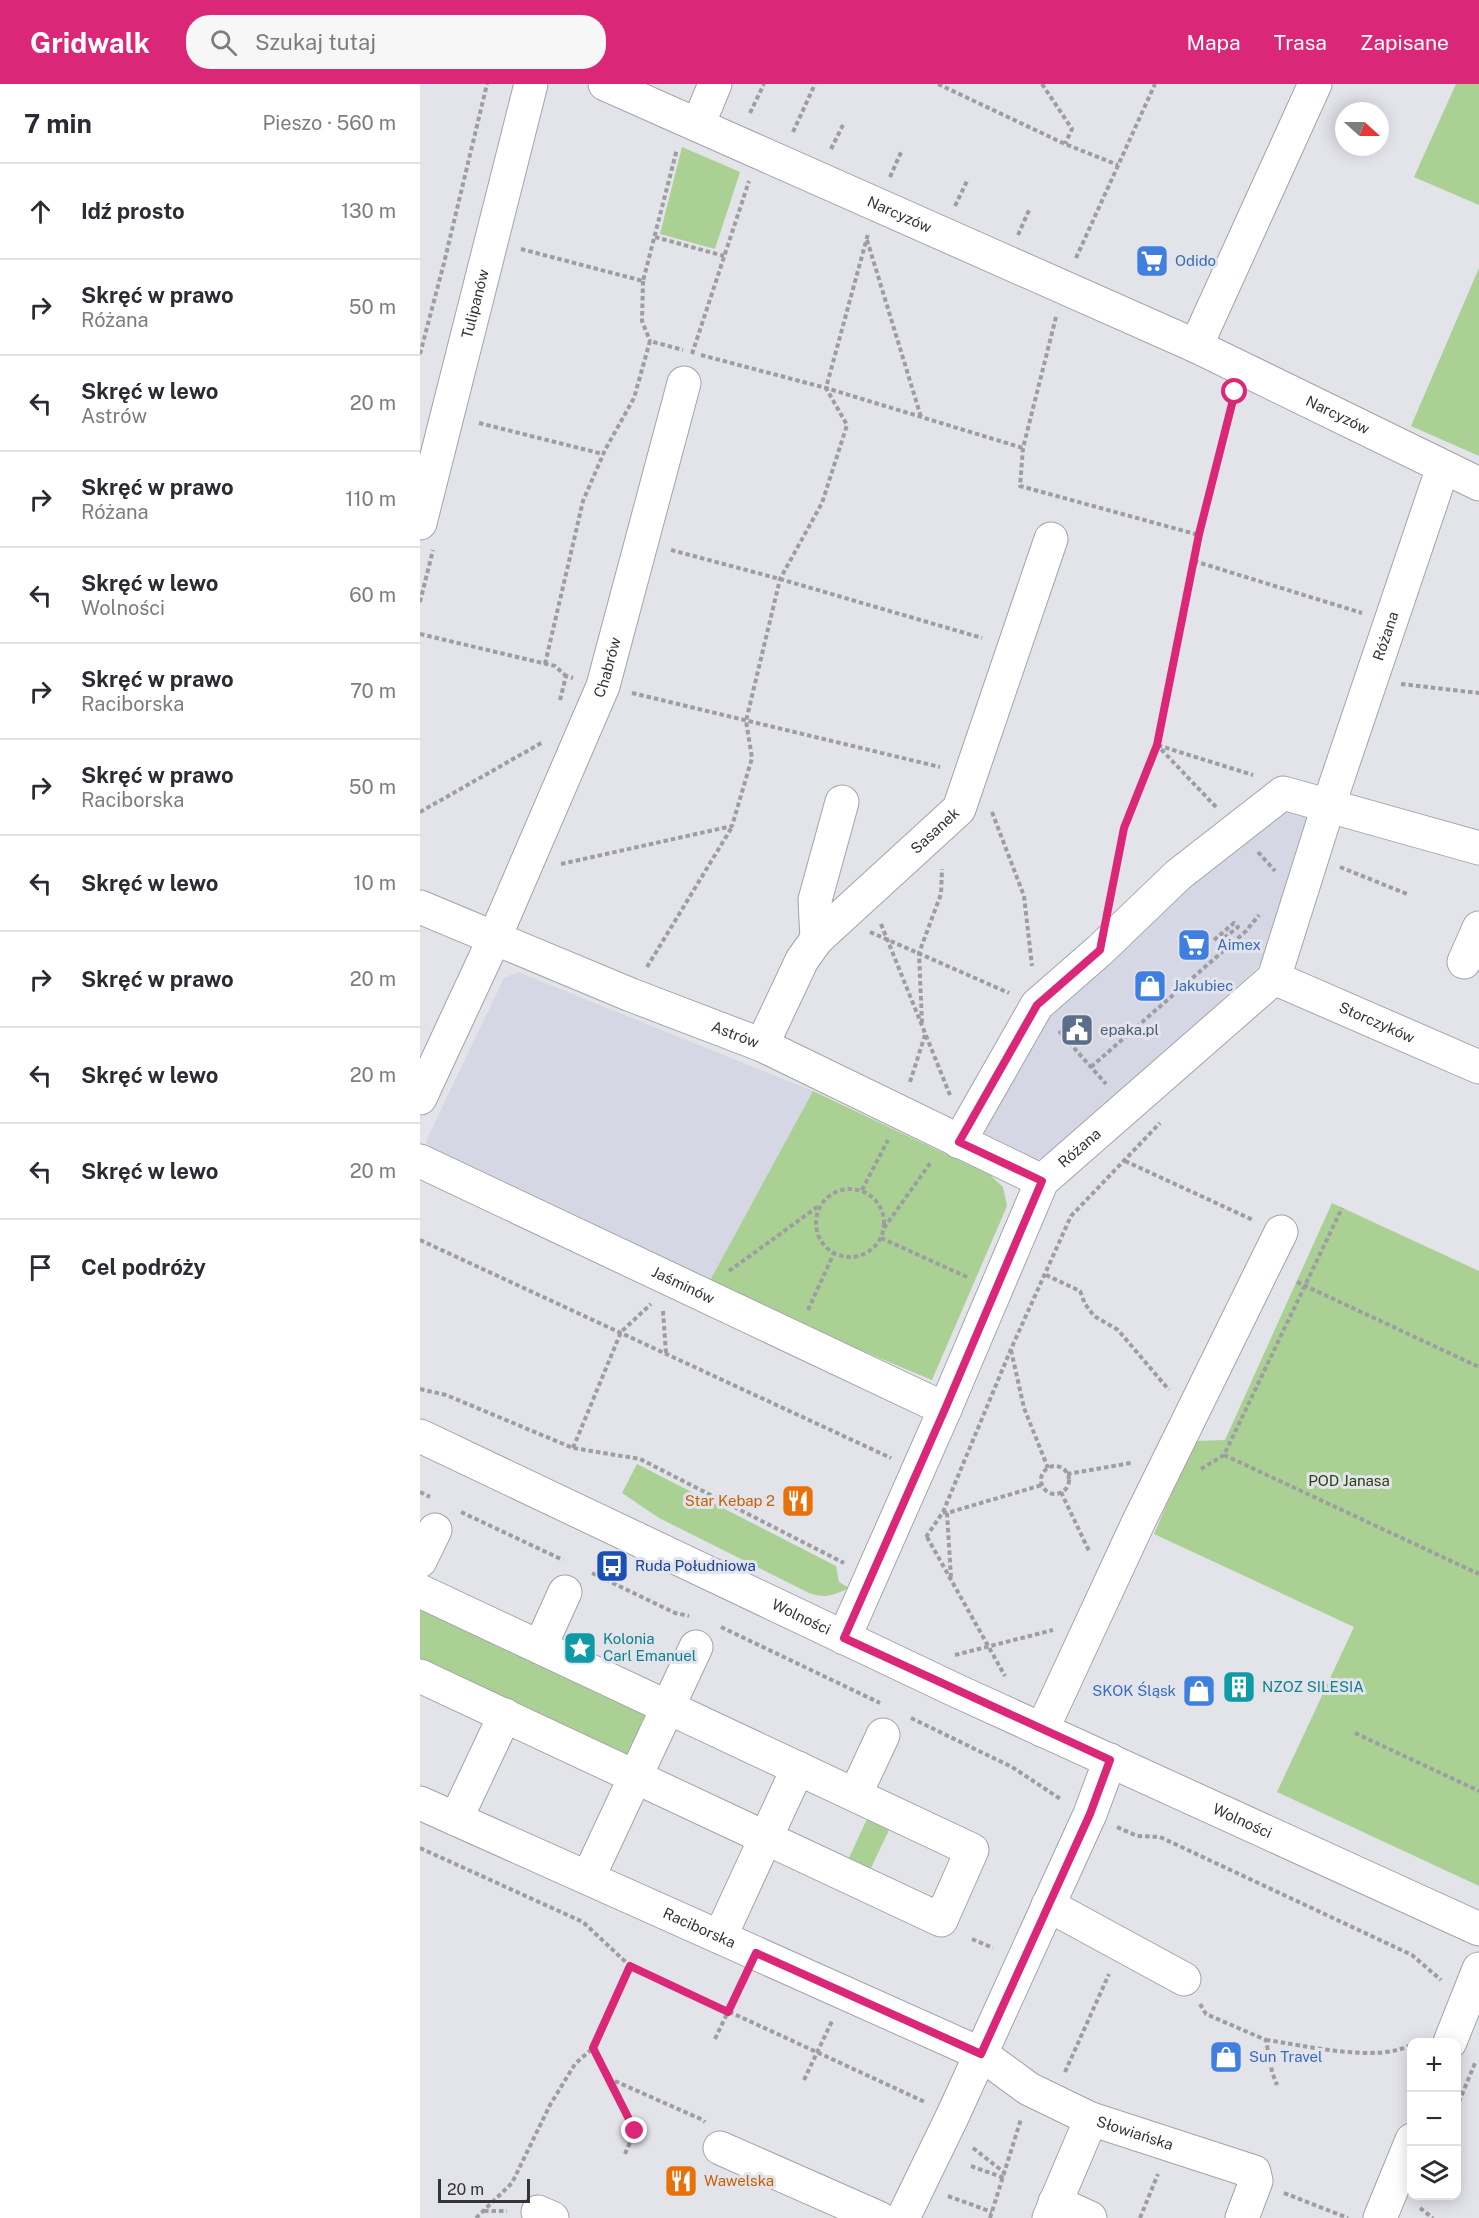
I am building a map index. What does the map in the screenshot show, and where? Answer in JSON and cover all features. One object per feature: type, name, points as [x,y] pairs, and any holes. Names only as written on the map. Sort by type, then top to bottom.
[{"type":"street","name":"Tulipanów","points":[[420,523],[531,84]]},
{"type":"street","name":"Narcyzów","points":[[605,84],[688,132],[758,152],[1196,346],[1479,484]]},
{"type":"street","points":[[688,132],[715,84]]},
{"type":"street","points":[[1196,346],[1315,84]]},
{"type":"street","name":"Chabrów","points":[[494,939],[603,686],[688,368]]},
{"type":"street","name":"Różana","points":[[844,1638],[1042,1181],[1274,978],[1328,807],[1443,467]]},
{"type":"street","name":"Sasanek","points":[[762,1045],[802,960],[828,929],[959,809],[1051,539]]},
{"type":"street","points":[[954,1140],[1037,1005],[1100,950],[1178,875],[1283,794],[1479,848]]},
{"type":"street","points":[[828,929],[815,900],[842,802]]},
{"type":"street","name":"Astrów","points":[[420,907],[494,939],[762,1045],[1042,1181]]},
{"type":"street","points":[[1464,962],[1479,928]]},
{"type":"street","points":[[420,1098],[494,939]]},
{"type":"street","name":"Storczyków","points":[[1274,978],[1479,1067]]},
{"type":"street","name":"Jaśminów","points":[[420,1161],[679,1290],[796,1338],[945,1409]]},
{"type":"street","points":[[1042,1730],[1138,1523],[1281,1232]]},
{"type":"street","name":"Wolności","points":[[420,1437],[1042,1730],[1479,1929]]},
{"type":"street","points":[[420,1561],[443,1513]]},
{"type":"street","points":[[540,1647],[573,1575]]},
{"type":"street","points":[[420,1591],[972,1850],[941,1920],[420,1676]]},
{"type":"street","points":[[588,1878],[704,1630]]},
{"type":"street","points":[[456,1819],[505,1715]]},
{"type":"street","points":[[855,1795],[891,1719]]},
{"type":"street","points":[[903,2218],[950,2121],[1090,1814],[1110,1760]]},
{"type":"street","points":[[720,1937],[798,1768]]},
{"type":"street","name":"Raciborska","points":[[420,1803],[981,2054]]},
{"type":"street","points":[[1048,1905],[1184,1979]]},
{"type":"street","points":[[1452,2038],[1474,1981]]},
{"type":"street","name":"Słowiańska","points":[[981,2054],[1041,2094],[1091,2119],[1254,2172],[1256,2181],[1242,2218]]},
{"type":"street","points":[[1090,2218],[1052,2210],[1091,2119]]},
{"type":"street","points":[[1383,2217],[1410,2146]]},
{"type":"street","points":[[720,2148],[879,2218]]},
{"type":"path","points":[[420,354],[487,84]]},
{"type":"path","points":[[791,136],[815,84]]},
{"type":"path","points":[[938,84],[1065,144],[1118,165]]},
{"type":"path","points":[[1042,84],[1072,129],[1065,144]]},
{"type":"path","points":[[1073,265],[1155,84]]},
{"type":"path","points":[[829,154],[843,125]]},
{"type":"path","points":[[688,132],[655,237],[644,281],[642,321],[650,341],[688,368],[826,388],[1023,448]]},
{"type":"path","points":[[888,181],[902,150]]},
{"type":"path","points":[[688,368],[758,152]]},
{"type":"path","points":[[953,210],[968,179]]},
{"type":"path","points":[[1016,239],[1030,208]]},
{"type":"path","points":[[655,237],[724,256]]},
{"type":"path","points":[[631,994],[732,826],[752,758],[746,721],[780,579],[822,503],[847,425],[826,388],[867,239],[921,417]]},
{"type":"path","points":[[491,242],[644,281]]},
{"type":"path","points":[[1057,310],[1023,448],[1020,486],[1199,534]]},
{"type":"path","points":[[545,664],[583,501],[603,454],[634,398],[650,341]]},
{"type":"path","points":[[1111,895],[1124,828],[1157,745],[1199,534],[1235,392]]},
{"type":"path","points":[[447,414],[603,454]]},
{"type":"path","points":[[641,542],[780,579],[982,638]]},
{"type":"path","points":[[1194,561],[1373,616]]},
{"type":"path","points":[[420,634],[555,666],[566,676]]},
{"type":"path","points":[[1398,683],[1479,693]]},
{"type":"path","points":[[603,686],[941,768]]},
{"type":"path","points":[[420,812],[549,738]]},
{"type":"path","points":[[1157,745],[1282,783],[1283,794]]},
{"type":"path","points":[[1157,745],[1279,875]]},
{"type":"path","points":[[990,804],[1024,896],[1037,1005]]},
{"type":"path","points":[[922,1026],[919,953],[941,894],[942,825]]},
{"type":"path","points":[[523,873],[732,826]]},
{"type":"path","points":[[1331,863],[1407,894]]},
{"type":"path","points":[[868,892],[958,1114],[954,1140],[884,1228]]},
{"type":"path","points":[[1091,1067],[1246,931],[1266,907]]},
{"type":"path","points":[[1214,940],[1234,923],[1238,927],[1224,938],[1230,945]]},
{"type":"path","points":[[828,929],[887,940],[1037,1005],[1109,1088]]},
{"type":"path","points":[[921,1547],[926,1536],[945,1512],[1011,1349],[1071,1216],[1165,1118]]},
{"type":"path","points":[[1125,1161],[1281,1232]]},
{"type":"path","points":[[573,1448],[621,1332],[679,1290],[821,1204],[839,1190],[850,1188],[862,1190],[880,1205],[884,1216],[881,1238],[874,1247],[855,1257],[844,1257],[834,1253],[819,1238],[816,1227],[816,1215],[821,1204]]},
{"type":"path","points":[[1342,1208],[1224,1455],[1479,1574]]},
{"type":"path","points":[[881,1238],[996,1290]]},
{"type":"path","points":[[420,1240],[918,1471]]},
{"type":"path","points":[[796,1338],[834,1253]]},
{"type":"path","points":[[1046,1275],[1080,1291],[1085,1304],[1094,1316],[1118,1330],[1172,1392]]},
{"type":"path","points":[[1297,1282],[1479,1367]]},
{"type":"path","points":[[666,1353],[679,1290]]},
{"type":"path","points":[[1011,1349],[1024,1408],[1048,1467]]},
{"type":"path","points":[[420,1389],[446,1395],[573,1448],[640,1459],[844,1562],[850,1578],[868,1586]]},
{"type":"path","points":[[1057,1466],[1064,1470],[1068,1478],[1067,1486],[1056,1493],[1048,1492],[1042,1485],[1042,1473],[1048,1467],[1057,1466]]},
{"type":"path","points":[[945,1512],[1042,1485]]},
{"type":"path","points":[[420,1492],[443,1513],[573,1575],[675,1613],[704,1630],[891,1719],[1012,1767],[1068,1805],[1137,1836],[1160,1837],[1412,1955],[1443,1982],[1474,1981]]},
{"type":"path","points":[[945,1512],[951,1581]]},
{"type":"path","points":[[926,1536],[1010,1684]]},
{"type":"path","points":[[951,1656],[1056,1629]]},
{"type":"path","points":[[1355,1733],[1479,1791]]},
{"type":"path","points":[[420,1848],[583,1922],[630,1966],[817,2052],[950,2121],[1004,2176]]},
{"type":"path","points":[[990,2218],[1004,2176],[1041,2094],[1122,1945]]},
{"type":"path","points":[[715,2038],[756,1953]]},
{"type":"path","points":[[476,2218],[512,2183],[550,2105],[574,2064],[593,2048],[630,1966]]},
{"type":"path","points":[[1184,1979],[1206,2014],[1266,2040],[1370,2055],[1407,2047]]},
{"type":"path","points":[[804,2080],[845,1993]]},
{"type":"path","points":[[1266,2040],[1277,2085]]},
{"type":"path","points":[[593,2048],[635,2131],[625,2154]]},
{"type":"path","points":[[1461,2097],[1479,2054]]},
{"type":"path","points":[[608,2077],[703,2120],[720,2148]]},
{"type":"path","points":[[1140,2218],[1170,2144]]},
{"type":"path","points":[[971,2166],[1004,2176]]},
{"type":"path","points":[[919,2185],[992,2212]]},
{"type":"path","points":[[1288,2194],[1348,2218]]},
{"type":"path","points":[[1418,2206],[1433,2218]]},
{"type":"shaded area","points":[[1276,808],[1311,815],[1261,964],[1116,1101],[1049,1157],[1037,1159],[972,1127],[1047,1006]]},
{"type":"shaded area","points":[[518,972],[813,1091],[707,1286],[433,1156],[426,1141],[504,978]]},
{"type":"green space","points":[[1456,84],[1479,84],[1479,205],[1414,177]]},
{"type":"green space","points":[[682,147],[740,172],[715,249],[660,234]]},
{"type":"green space","points":[[1479,268],[1479,456],[1411,426]]},
{"type":"green space","points":[[813,1091],[990,1175],[1003,1187],[1007,1206],[932,1380],[707,1286]]},
{"type":"green space","name":"POD Janasa","points":[[1332,1203],[1479,1271],[1479,1886],[1277,1792],[1354,1627],[1154,1534],[1194,1441],[1225,1440]]},
{"type":"green space","points":[[637,1464],[836,1566],[839,1582],[849,1588],[829,1595],[820,1596],[809,1593],[659,1518],[622,1493]]},
{"type":"green space","points":[[420,1609],[647,1715],[628,1756],[420,1659]]},
{"type":"green space","points":[[867,1819],[889,1830],[870,1870],[848,1860]]},
{"type":"place","name":"Odido","points":[[1152,261]]},
{"type":"place","name":"Aimex","points":[[1194,945]]},
{"type":"place","name":"Jakubiec","points":[[1150,986]]},
{"type":"place","name":"epaka.pl","points":[[1077,1030]]},
{"type":"place","name":"Star Kebap 2","points":[[798,1501]]},
{"type":"place","name":"Ruda Południowa","points":[[612,1566]]},
{"type":"place","name":"Kolonia Carl Emanuel","points":[[580,1648]]},
{"type":"place","name":"NZOZ SILESIA","points":[[1239,1687]]},
{"type":"place","name":"SKOK Śląsk","points":[[1199,1691]]},
{"type":"place","name":"Sun Travel","points":[[1226,2057]]},
{"type":"place","name":"Wawelska","points":[[681,2181]]},
{"type":"route","points":[[635,2131],[593,2048],[630,1966],[728,2012],[756,1953],[981,2054],[1090,1814],[1110,1760],[844,1638],[1042,1181],[959,1142],[1037,1005],[1100,950],[1124,828],[1157,745],[1199,534],[1235,392]]}]
